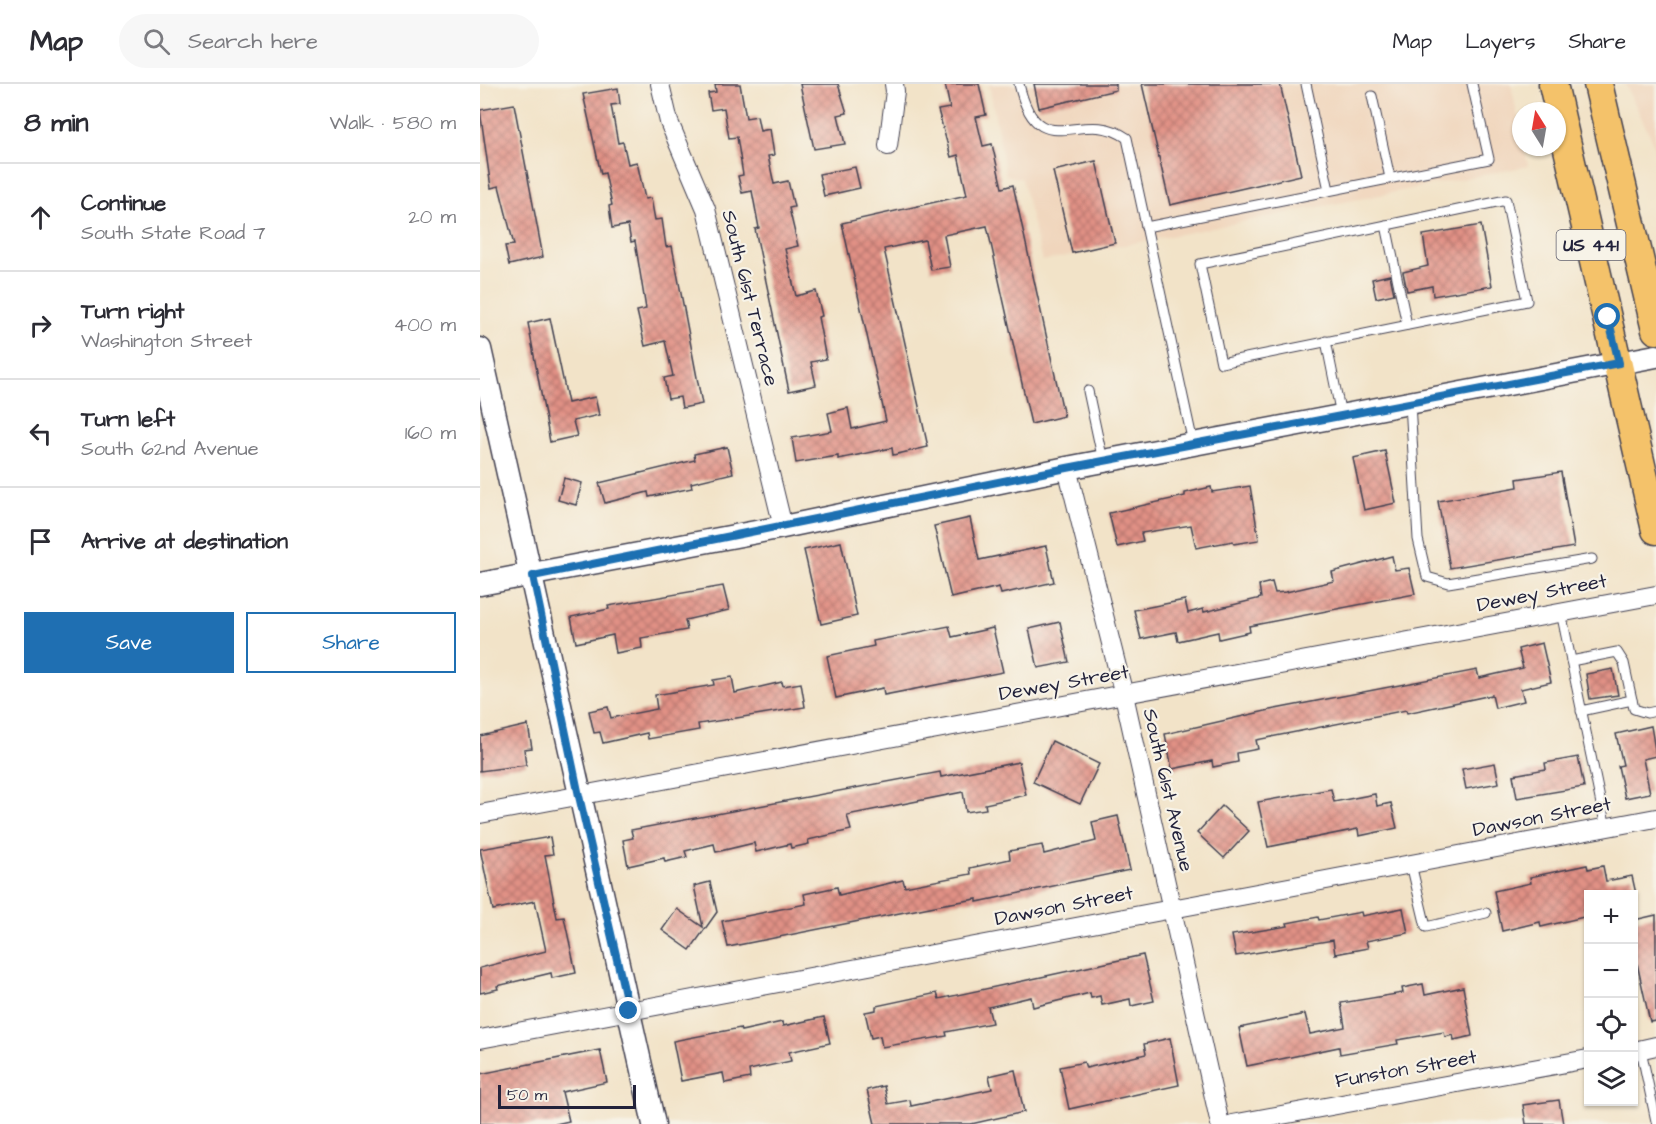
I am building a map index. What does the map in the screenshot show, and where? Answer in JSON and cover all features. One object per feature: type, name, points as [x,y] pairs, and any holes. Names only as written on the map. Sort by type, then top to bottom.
[{"type":"main road","name":"US 441","points":[[1553,84],[1656,530]]},
{"type":"main road","name":"US 441","points":[[1598,84],[1656,330]]},
{"type":"street","name":"South 61st Terrace","points":[[660,84],[669,122],[706,208],[783,527]]},
{"type":"street","points":[[888,146],[896,91],[894,84]]},
{"type":"street","points":[[480,349],[533,576],[579,796],[654,1124]]},
{"type":"street","points":[[480,584],[533,576],[1067,468],[1656,356]]},
{"type":"street","name":"South 61st Avenue","points":[[1067,468],[1124,695],[1220,1124]]},
{"type":"street","name":"Dewey Street","points":[[480,814],[1656,595]]},
{"type":"street","name":"Dawson Street","points":[[480,1039],[1656,818]]},
{"type":"street","name":"Funston Street","points":[[1232,1124],[1584,1060]]},
{"type":"lane","points":[[1019,84],[1023,103],[1032,116],[1046,129],[1056,132],[1086,126],[1116,131],[1126,138],[1194,444]]},
{"type":"lane","points":[[1306,84],[1329,190]]},
{"type":"lane","points":[[1146,227],[1489,159],[1472,84]]},
{"type":"lane","points":[[1372,96],[1390,178]]},
{"type":"lane","points":[[1506,200],[1527,300],[1407,325],[1221,363],[1200,264],[1506,200]]},
{"type":"lane","points":[[1386,225],[1407,325]]},
{"type":"lane","points":[[1326,341],[1341,416]]},
{"type":"lane","points":[[1088,391],[1103,461]]},
{"type":"lane","points":[[1410,403],[1418,539],[1427,577],[1448,583],[1592,559]]},
{"type":"lane","points":[[1561,612],[1606,828]]},
{"type":"lane","points":[[1571,661],[1617,652],[1624,663],[1634,709],[1647,713],[1656,711]]},
{"type":"lane","points":[[1581,711],[1632,700]]},
{"type":"lane","points":[[1412,864],[1426,927],[1486,913]]},
{"type":"lane","points":[[1644,1049],[1656,1121]]},
{"type":"shaded area","points":[[989,84],[1511,84],[1515,102],[1512,102],[1512,156],[1526,156],[1528,166],[1042,261],[1022,179],[1006,175]]},
{"type":"shaded area","points":[[1625,84],[1656,84],[1656,155],[1652,139]]},
{"type":"building","points":[[715,84],[740,84],[746,118],[757,116],[760,131],[770,129],[774,155],[768,156],[774,184],[788,181],[794,207],[789,208],[798,246],[785,249],[796,296],[816,291],[822,316],[818,317],[826,359],[811,362],[816,385],[789,391],[755,229],[759,228],[752,191],[742,193],[738,176],[743,175],[737,137],[729,138],[724,108],[711,110],[708,93],[716,92]]},
{"type":"building","points":[[800,84],[838,84],[847,113],[838,115],[845,144],[814,149]]},
{"type":"building","points":[[945,84],[979,84],[986,115],[976,117],[983,146],[992,144],[1002,188],[1013,185],[1064,416],[1031,424],[987,226],[944,235],[950,267],[931,270],[925,240],[884,249],[928,447],[893,455],[892,448],[838,459],[838,456],[796,463],[792,438],[832,431],[828,413],[848,408],[852,429],[886,421],[842,223],[967,195],[958,155],[951,157],[938,110],[950,108]]},
{"type":"building","points":[[1034,84],[1116,84],[1116,90],[1039,108]]},
{"type":"building","points":[[1142,84],[1280,84],[1301,175],[1170,205]]},
{"type":"building","points":[[618,88],[620,104],[611,105],[618,143],[623,142],[628,164],[637,162],[645,199],[651,198],[655,220],[662,219],[666,247],[672,246],[702,404],[682,408],[680,397],[668,399],[664,378],[673,376],[665,341],[645,346],[637,311],[646,309],[635,241],[631,242],[628,225],[612,228],[609,206],[612,205],[605,173],[601,174],[583,94]]},
{"type":"building","points":[[514,104],[543,257],[509,265],[505,246],[514,245],[499,186],[491,188],[480,110]]},
{"type":"building","points":[[1096,161],[1115,243],[1072,253],[1053,171]]},
{"type":"building","points":[[855,167],[860,188],[824,196],[819,174]]},
{"type":"building","points":[[1481,225],[1492,286],[1433,296],[1432,286],[1407,291],[1403,272],[1428,266],[1423,235]]},
{"type":"building","points":[[1390,275],[1394,294],[1376,298],[1372,279]]},
{"type":"building","points":[[550,318],[568,403],[595,397],[599,415],[573,421],[577,436],[550,442],[528,323]]},
{"type":"building","points":[[727,447],[733,473],[691,483],[692,488],[649,497],[648,492],[605,503],[599,483],[695,460],[694,454]]},
{"type":"building","points":[[1385,451],[1396,503],[1364,510],[1353,458]]},
{"type":"building","points":[[1561,472],[1574,547],[1450,568],[1438,501],[1518,487],[1517,479]]},
{"type":"building","points":[[564,478],[582,483],[576,505],[558,500]]},
{"type":"building","points":[[1250,486],[1259,540],[1234,544],[1233,541],[1196,548],[1191,525],[1141,533],[1143,541],[1117,547],[1109,513],[1185,496],[1185,493],[1211,487],[1212,492]]},
{"type":"building","points":[[970,518],[979,560],[1046,546],[1054,582],[1001,594],[999,587],[951,598],[934,526]]},
{"type":"building","points":[[841,542],[857,616],[821,624],[804,550]]},
{"type":"building","points":[[1392,556],[1395,570],[1409,568],[1415,594],[1249,626],[1250,632],[1219,639],[1218,632],[1178,641],[1176,632],[1141,639],[1134,610],[1185,600],[1188,613],[1203,609],[1204,612],[1261,598],[1259,585],[1272,582],[1275,593],[1286,592],[1334,581],[1332,572]]},
{"type":"building","points":[[723,586],[729,610],[685,620],[687,630],[641,638],[642,648],[616,653],[613,635],[576,643],[571,617],[609,609],[608,606]]},
{"type":"building","points":[[1060,622],[1069,662],[1038,668],[1029,629]]},
{"type":"building","points":[[949,626],[952,637],[993,628],[1003,672],[884,695],[883,688],[836,698],[827,656],[874,646],[873,641]]},
{"type":"building","points":[[1542,643],[1551,682],[1521,689],[1524,701],[1495,708],[1492,695],[1407,713],[1406,710],[1256,740],[1258,749],[1237,753],[1238,762],[1213,767],[1212,761],[1172,769],[1165,734],[1270,710],[1477,670],[1479,678],[1523,668],[1518,649]]},
{"type":"building","points":[[1613,669],[1618,695],[1590,699],[1586,674]]},
{"type":"building","points":[[732,677],[735,693],[782,682],[783,686],[801,683],[805,707],[698,724],[699,730],[648,739],[647,733],[603,743],[600,732],[594,733],[589,711],[608,707],[611,718],[657,709],[655,695],[714,685],[713,680]]},
{"type":"building","points":[[528,725],[532,748],[524,749],[526,765],[480,771],[480,736]]},
{"type":"building","points":[[1651,726],[1656,756],[1643,759],[1650,793],[1625,798],[1618,766],[1623,765],[1616,734]]},
{"type":"building","points":[[1052,741],[1099,764],[1080,804],[1033,782]]},
{"type":"building","points":[[1578,757],[1584,787],[1517,798],[1513,775],[1546,769],[1545,763]]},
{"type":"building","points":[[1019,762],[1026,795],[985,804],[986,809],[966,812],[963,792],[847,815],[851,830],[808,840],[809,844],[791,848],[790,844],[756,852],[754,843],[716,852],[714,844],[685,851],[687,857],[665,862],[664,858],[628,866],[623,840],[633,838],[631,830],[940,772],[941,777]]},
{"type":"building","points":[[1495,763],[1499,783],[1466,789],[1462,769]]},
{"type":"building","points":[[1331,789],[1334,802],[1375,794],[1377,806],[1391,803],[1397,828],[1359,836],[1358,829],[1268,847],[1258,802]]},
{"type":"building","points":[[1222,806],[1249,831],[1224,858],[1197,833]]},
{"type":"building","points":[[1118,816],[1130,870],[977,902],[977,899],[945,904],[728,947],[722,921],[806,904],[804,894],[837,887],[839,895],[903,880],[905,887],[971,874],[970,868],[1010,859],[1009,851],[1042,845],[1044,854],[1096,841],[1092,822]]},
{"type":"building","points":[[550,837],[553,854],[545,855],[557,918],[564,917],[576,973],[552,978],[551,973],[497,986],[498,989],[480,993],[480,968],[546,951],[535,901],[493,910],[480,849]]},
{"type":"building","points":[[1587,865],[1588,869],[1603,866],[1606,881],[1632,876],[1635,890],[1584,890],[1584,917],[1541,927],[1540,922],[1502,931],[1494,891],[1531,883],[1530,877]]},
{"type":"building","points":[[710,882],[717,912],[690,950],[662,930],[677,909],[703,927],[694,886]]},
{"type":"building","points":[[1403,908],[1408,933],[1366,941],[1368,948],[1335,954],[1333,940],[1236,956],[1232,935],[1288,926],[1287,923],[1318,917],[1319,920],[1361,912],[1362,916]]},
{"type":"building","points":[[1656,915],[1656,1021],[1650,1022],[1638,968],[1638,919]]},
{"type":"building","points":[[1143,955],[1154,1001],[1131,1006],[1130,999],[1102,1005],[1100,996],[1091,998],[1090,993],[1033,1007],[1031,997],[988,1007],[992,1023],[946,1032],[947,1036],[882,1047],[880,1036],[871,1038],[865,1012],[876,1010],[876,1006],[937,993],[939,999]]},
{"type":"building","points":[[1423,984],[1425,995],[1463,987],[1472,1036],[1454,1040],[1453,1035],[1445,1037],[1444,1032],[1397,1040],[1398,1044],[1340,1054],[1339,1047],[1247,1066],[1239,1028],[1305,1014],[1310,1034],[1345,1027],[1341,1003],[1403,993],[1402,988]]},
{"type":"building","points":[[824,1017],[830,1043],[789,1052],[791,1061],[749,1070],[750,1078],[725,1083],[723,1073],[681,1081],[673,1041],[740,1028],[741,1031],[782,1022],[783,1026]]},
{"type":"building","points":[[1170,1038],[1179,1085],[1069,1109],[1060,1067],[1084,1062],[1086,1068],[1146,1054],[1144,1044]]},
{"type":"building","points":[[600,1050],[607,1082],[562,1092],[569,1121],[556,1124],[480,1124],[480,1074]]},
{"type":"building","points":[[1015,1070],[1024,1112],[971,1124],[875,1124],[867,1090],[884,1086],[888,1104],[910,1100],[911,1106],[992,1089],[989,1076]]},
{"type":"building","points":[[1559,1100],[1563,1124],[1526,1124],[1523,1105]]},
{"type":"route","points":[[629,1011],[579,796],[533,576],[1067,468],[1619,363],[1608,317]]}]
